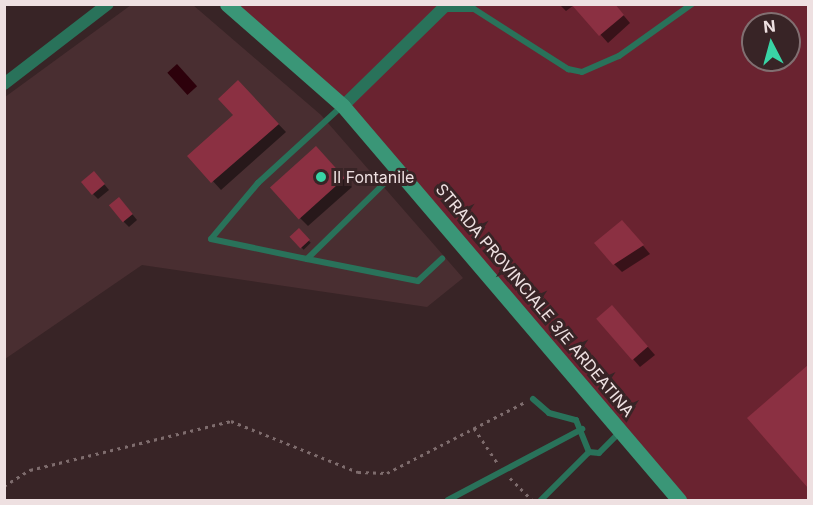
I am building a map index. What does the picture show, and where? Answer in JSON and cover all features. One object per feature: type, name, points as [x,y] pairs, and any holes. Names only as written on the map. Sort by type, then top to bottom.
[{"type":"main road","name":"STRADA PROVINCIALE 3/E ARDEATINA","points":[[227,4],[343,106],[399,169],[679,501]]},
{"type":"street","points":[[4,84],[108,4]]},
{"type":"street","points":[[343,106],[443,8]]},
{"type":"lane","points":[[443,8],[474,9],[568,69],[582,72],[619,56],[692,4]]},
{"type":"lane","points":[[343,106],[210,234],[211,239],[418,281],[442,259]]},
{"type":"lane","points":[[307,259],[399,169]]},
{"type":"lane","points":[[533,399],[549,413],[576,420],[582,429],[589,453]]},
{"type":"lane","points":[[448,501],[582,429]]},
{"type":"lane","points":[[541,501],[589,453],[599,453],[621,431]]},
{"type":"path","points":[[4,486],[30,470],[231,421],[358,472],[387,473],[533,399]]},
{"type":"shaded area","points":[[131,5],[193,5],[321,115],[463,278],[427,307],[142,265],[5,359],[5,97]]},
{"type":"shaded area","points":[[227,5],[808,5],[808,500],[679,500],[398,169]]},
{"type":"shaded area","points":[[177,64],[197,86],[187,95],[167,73]]},
{"type":"building","points":[[571,4],[615,4],[624,15],[599,36]]},
{"type":"building","points":[[238,80],[279,124],[211,183],[187,156],[233,115],[218,99]]},
{"type":"building","points":[[316,146],[345,178],[299,219],[270,187]]},
{"type":"building","points":[[94,171],[105,184],[92,195],[81,182]]},
{"type":"building","points":[[119,197],[133,214],[123,222],[109,205]]},
{"type":"building","points":[[622,220],[644,245],[613,265],[594,243]]},
{"type":"building","points":[[299,228],[310,240],[300,249],[289,237]]},
{"type":"building","points":[[612,305],[648,347],[632,360],[596,319]]},
{"type":"building","points":[[808,365],[808,488],[747,418]]},
{"type":"place","name":"Il Fontanile","points":[[321,177]]}]
